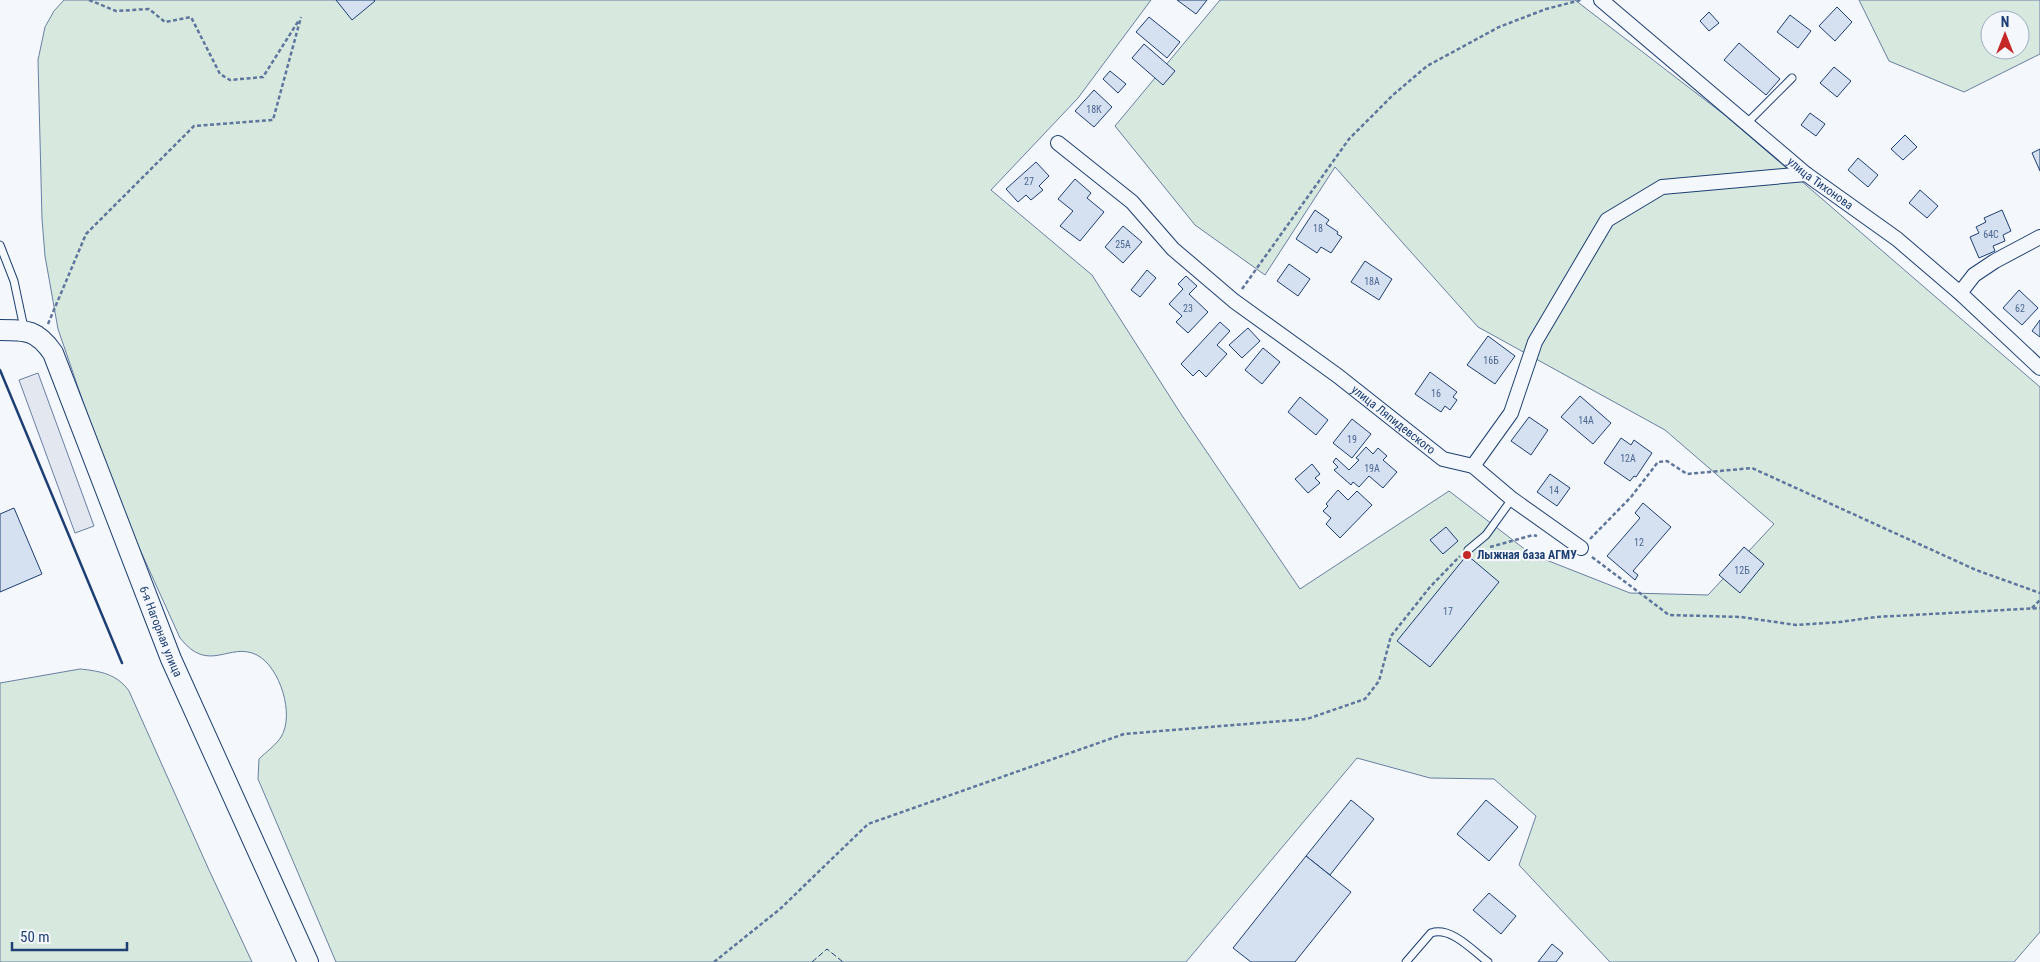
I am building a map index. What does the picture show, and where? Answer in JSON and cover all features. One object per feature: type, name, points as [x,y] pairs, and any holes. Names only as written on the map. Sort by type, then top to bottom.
[{"type":"street","name":"улица Тихонова","points":[[1606,1],[1745,124],[1806,174],[1897,239],[1960,293],[2040,368]]},
{"type":"street","name":"улица Ляпидевского","points":[[1058,142],[1132,202],[1173,249],[1234,301],[1338,376],[1443,459],[1473,466],[1512,499],[1581,548]]},
{"type":"street","points":[[1473,466],[1510,412],[1535,342],[1607,220],[1662,187],[1806,174]]},
{"type":"street","points":[[1960,293],[1974,275],[1995,261],[2040,237]]},
{"type":"street","points":[[0,330],[33,334]]},
{"type":"street","name":"6-я Нагорная улица","points":[[33,334],[53,353],[64,378],[171,659],[308,962]]},
{"type":"lane","points":[[1745,124],[1792,78]]},
{"type":"lane","points":[[0,245],[33,334]]},
{"type":"lane","points":[[1468,550],[1486,536],[1512,499]]},
{"type":"lane","points":[[1406,962],[1431,933],[1437,931],[1455,937],[1488,962]]},
{"type":"path","points":[[33,334],[86,234],[194,126],[273,120],[301,16],[263,77],[230,80],[220,74],[191,17],[165,22],[149,9],[116,11],[88,0]]},
{"type":"path","points":[[1234,301],[1350,140],[1393,95],[1427,66],[1499,26],[1546,9],[1581,0]]},
{"type":"path","points":[[2040,592],[1976,570],[1752,468],[1687,474],[1667,461],[1658,462],[1632,496],[1581,548],[1669,615],[1741,618],[1796,625],[1876,617],[2040,608]]},
{"type":"path","points":[[714,962],[780,909],[868,824],[1124,734],[1307,719],[1365,699],[1379,681],[1391,636],[1430,587],[1468,550],[1480,552],[1497,544],[1533,535],[1541,537]]},
{"type":"path","points":[[2032,608],[2040,600]]},
{"type":"shaded area","points":[[64,0],[1151,0],[1078,98],[991,190],[1092,275],[1181,414],[1300,589],[1449,491],[1531,554],[1630,593],[1708,595],[1774,524],[1665,430],[1478,327],[1335,167],[1265,275],[1195,225],[1115,126],[1220,0],[1575,0],[1726,116],[2040,387],[2040,932],[2014,962],[1610,962],[1519,865],[1536,816],[1494,779],[1430,778],[1357,758],[1186,962],[336,962],[258,779],[259,759],[274,746],[285,728],[286,705],[278,680],[265,661],[257,655],[247,652],[210,656],[200,654],[190,649],[180,638],[114,492],[58,329],[45,256],[42,219],[38,60],[45,27],[54,11]]},
{"type":"shaded area","points":[[1859,0],[2040,0],[2040,54],[2030,59],[2030,10],[1980,10],[1980,60],[2028,60],[1964,92],[1889,61]]},
{"type":"shaded area","points":[[38,373],[94,526],[75,533],[19,380]]},
{"type":"shaded area","points":[[80,669],[108,674],[124,685],[129,691],[252,962],[0,962],[0,683]]},
{"type":"building","points":[[336,0],[374,0],[375,1],[352,20]]},
{"type":"building","points":[[1177,0],[1207,0],[1196,14]]},
{"type":"building","points":[[1837,7],[1852,22],[1835,41],[1819,26]]},
{"type":"building","points":[[1709,12],[1719,23],[1709,31],[1700,21]]},
{"type":"building","points":[[1790,15],[1811,31],[1798,48],[1777,32]]},
{"type":"building","points":[[1149,17],[1180,42],[1167,58],[1136,32]]},
{"type":"building","points":[[1739,43],[1780,79],[1766,95],[1724,60]]},
{"type":"building","points":[[1144,44],[1175,71],[1163,85],[1132,58]]},
{"type":"building","points":[[1834,67],[1851,81],[1837,97],[1820,83]]},
{"type":"building","points":[[1110,71],[1126,84],[1118,93],[1103,79]]},
{"type":"building","points":[[1094,90],[1112,107],[1094,127],[1075,111]]},
{"type":"building","points":[[1810,113],[1825,124],[1816,136],[1801,125]]},
{"type":"building","points":[[1905,135],[1917,147],[1903,160],[1891,149]]},
{"type":"building","points":[[2040,149],[2040,171],[2032,153]]},
{"type":"building","points":[[1858,158],[1878,175],[1868,187],[1848,170]]},
{"type":"building","points":[[1036,162],[1049,176],[1039,186],[1043,190],[1031,200],[1026,195],[1018,202],[1006,189]]},
{"type":"building","points":[[1075,179],[1091,193],[1087,198],[1104,212],[1080,241],[1060,226],[1073,211],[1058,199]]},
{"type":"building","points":[[1920,190],[1938,206],[1927,218],[1909,203]]},
{"type":"building","points":[[1315,210],[1329,220],[1326,224],[1342,237],[1331,253],[1321,247],[1317,253],[1296,239]]},
{"type":"building","points":[[2002,210],[2011,231],[2003,235],[2005,241],[1993,246],[1995,251],[1979,258],[1970,237],[1979,233],[1976,227],[1986,222],[1984,218]]},
{"type":"building","points":[[1123,226],[1142,242],[1123,263],[1105,247]]},
{"type":"building","points":[[1365,261],[1392,279],[1379,300],[1351,282]]},
{"type":"building","points":[[1289,264],[1310,279],[1298,296],[1277,281]]},
{"type":"building","points":[[1147,270],[1156,278],[1140,297],[1131,290]]},
{"type":"building","points":[[1186,276],[1197,286],[1189,294],[1208,312],[1188,333],[1176,322],[1182,316],[1169,304],[1183,289],[1178,284]]},
{"type":"building","points":[[2019,290],[2038,308],[2022,325],[2003,308]]},
{"type":"building","points":[[2040,320],[2040,337],[2032,331]]},
{"type":"building","points":[[1220,322],[1230,331],[1217,345],[1227,354],[1206,377],[1199,370],[1193,376],[1181,364]]},
{"type":"building","points":[[1248,328],[1260,341],[1242,358],[1229,345]]},
{"type":"building","points":[[1488,336],[1515,356],[1495,384],[1467,365]]},
{"type":"building","points":[[1263,348],[1280,362],[1262,384],[1245,370]]},
{"type":"building","points":[[1430,372],[1457,392],[1453,397],[1457,400],[1450,410],[1445,406],[1441,412],[1415,394]]},
{"type":"building","points":[[1580,396],[1611,423],[1593,444],[1561,417]]},
{"type":"building","points":[[1300,397],[1328,420],[1316,435],[1288,412]]},
{"type":"building","points":[[1529,417],[1548,430],[1531,455],[1511,441]]},
{"type":"building","points":[[1352,419],[1371,434],[1352,458],[1333,443]]},
{"type":"building","points":[[1621,438],[1631,445],[1634,440],[1652,453],[1636,477],[1634,476],[1630,481],[1604,463]]},
{"type":"building","points":[[1366,447],[1373,454],[1378,448],[1387,456],[1383,460],[1397,472],[1383,488],[1369,476],[1359,487],[1353,482],[1351,485],[1334,470],[1338,467],[1333,462],[1336,458],[1349,470],[1359,460],[1356,458]]},
{"type":"building","points":[[1312,464],[1320,474],[1315,478],[1320,483],[1308,493],[1295,479]]},
{"type":"building","points":[[1550,474],[1570,488],[1557,506],[1537,492]]},
{"type":"building","points":[[1338,490],[1348,500],[1357,491],[1372,505],[1340,538],[1326,524],[1331,518],[1323,511],[1328,506],[1326,504]]},
{"type":"building","points":[[1643,503],[1671,527],[1633,571],[1638,575],[1635,580],[1607,556],[1640,518],[1635,513]]},
{"type":"building","points":[[14,508],[42,574],[0,592],[0,514]]},
{"type":"building","points":[[1446,527],[1458,541],[1443,554],[1430,540]]},
{"type":"building","points":[[1744,547],[1764,564],[1740,593],[1719,575]]},
{"type":"building","points":[[1467,555],[1499,582],[1430,667],[1397,641]]},
{"type":"building","points":[[1351,800],[1374,819],[1330,875],[1306,856]]},
{"type":"building","points":[[1486,800],[1518,827],[1489,861],[1457,834]]},
{"type":"building","points":[[1306,856],[1351,892],[1295,962],[1251,962],[1233,948]]},
{"type":"building","points":[[1489,893],[1516,916],[1501,934],[1473,910]]},
{"type":"building","points":[[1552,944],[1563,953],[1556,962],[1538,962]]},
{"type":"fence","points":[[812,962],[827,949],[843,962]]},
{"type":"wall","points":[[0,370],[122,663]]},
{"type":"place","name":"Лыжная база АГМУ","points":[[1467,555]]}]
